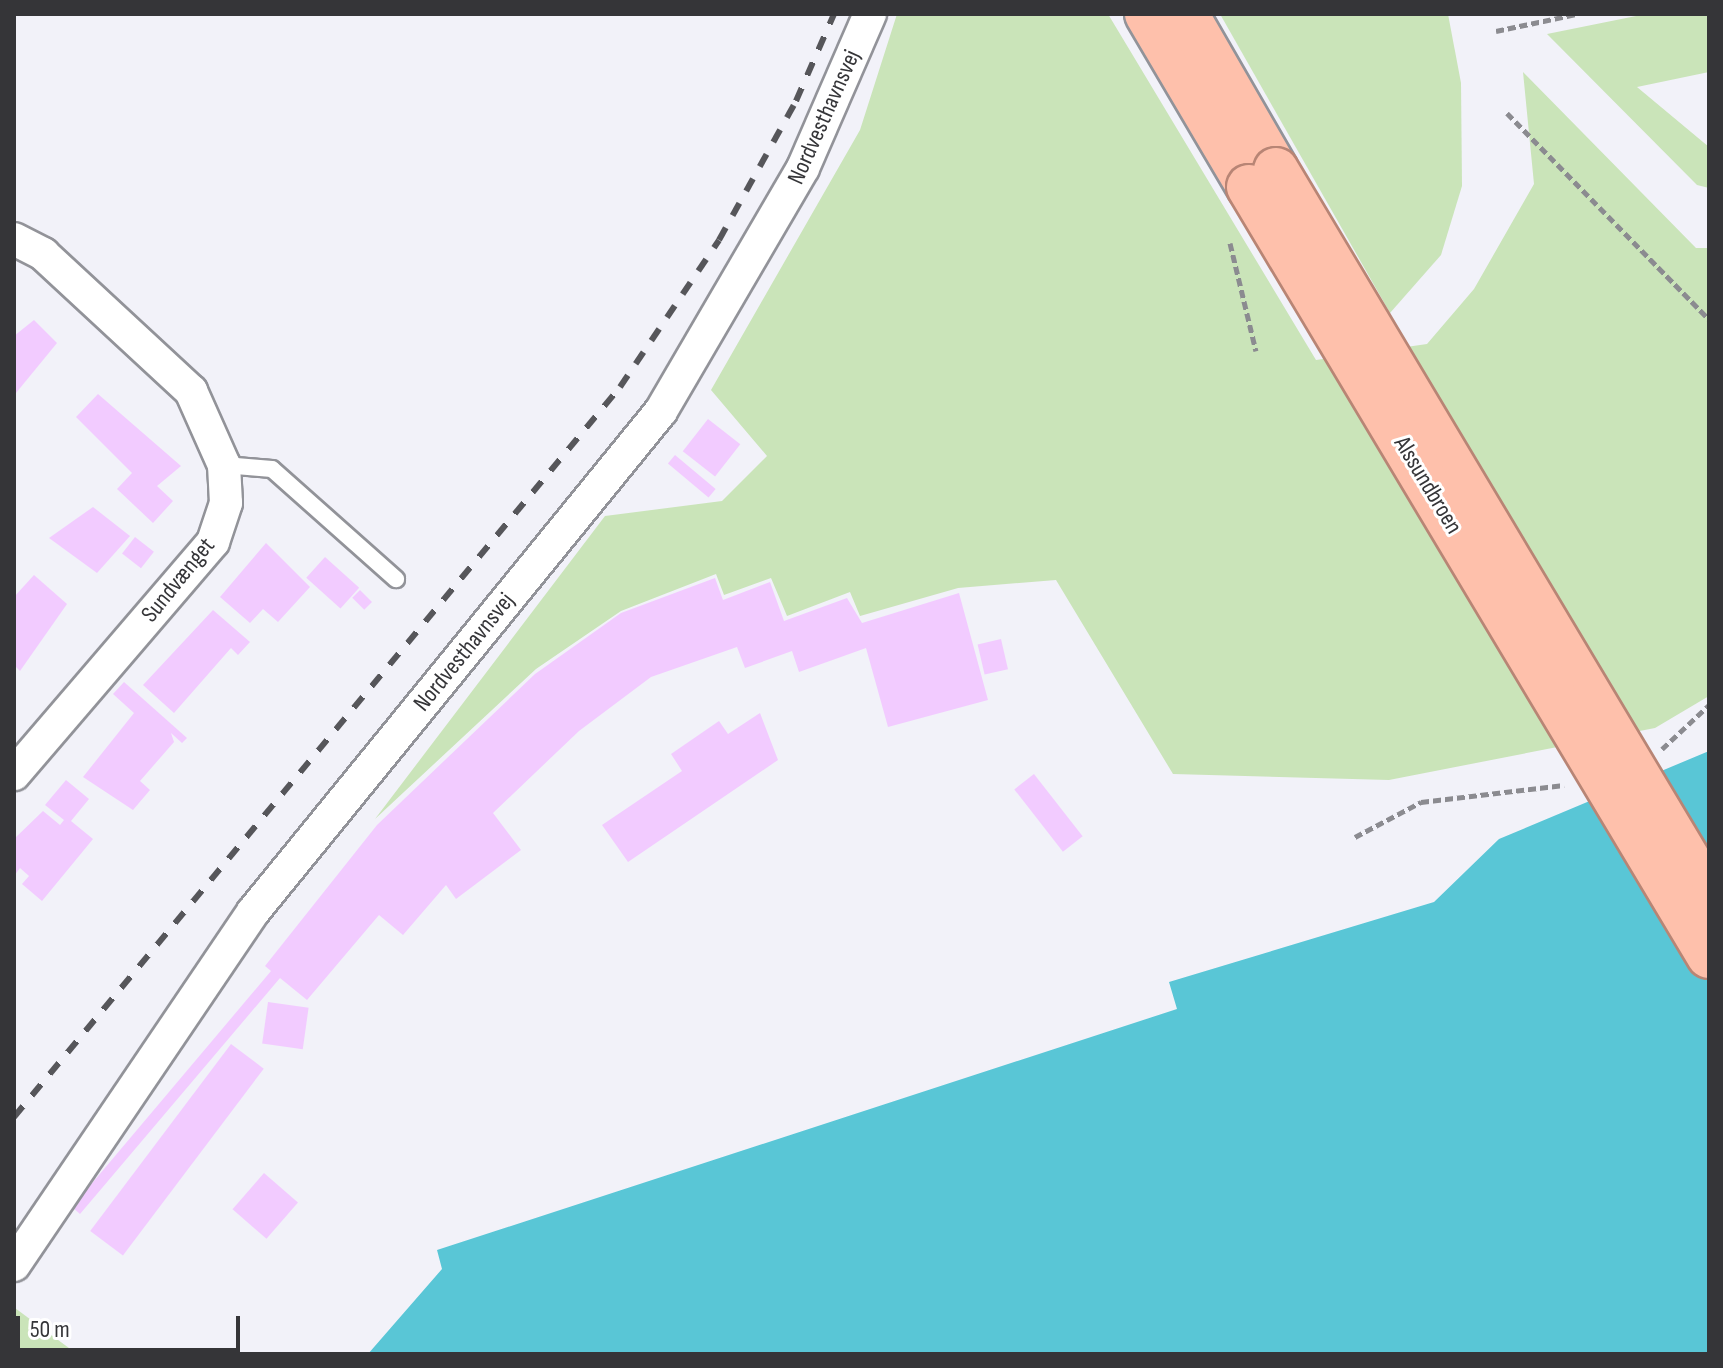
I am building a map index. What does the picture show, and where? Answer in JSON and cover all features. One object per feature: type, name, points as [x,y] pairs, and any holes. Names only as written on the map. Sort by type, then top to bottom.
[{"type":"highway","name":"Alssundbroen","points":[[1147,14],[1263,178],[1709,895]]},
{"type":"highway","name":"Alssundbroen","points":[[1186,14],[1263,178],[1709,956]]},
{"type":"street","name":"Nordvesthavnsvej","points":[[14,1265],[253,912],[661,411],[803,168],[870,14]]},
{"type":"street","name":"Sundvænget","points":[[14,239],[43,254],[191,391],[224,465],[226,503],[213,542],[14,774]]},
{"type":"lane","points":[[224,465],[272,469],[396,579]]},
{"type":"path","points":[[1496,31],[1577,14]]},
{"type":"path","points":[[1507,113],[1709,319]]},
{"type":"path","points":[[1230,243],[1256,351]]},
{"type":"path","points":[[1649,757],[1709,705]]},
{"type":"path","points":[[1355,837],[1421,802],[1519,785],[1572,785]]},
{"type":"green space","points":[[897,14],[1108,14],[1316,360],[1427,344],[1474,289],[1534,184],[1523,72],[1696,248],[1709,248],[1709,696],[1655,728],[1389,780],[1173,774],[1056,580],[958,588],[860,616],[850,592],[787,616],[771,578],[724,595],[716,574],[621,611],[536,669],[375,819],[605,516],[722,501],[767,456],[711,390],[860,130]]},
{"type":"green space","points":[[1220,14],[1448,14],[1461,83],[1462,186],[1441,255],[1390,313]]},
{"type":"green space","points":[[1646,14],[1709,14],[1709,72],[1637,87],[1709,147],[1709,188],[1697,185],[1547,34]]},
{"type":"green space","points":[[15,1308],[77,1354],[14,1354]]},
{"type":"water","points":[[1709,751],[1709,1354],[368,1354],[442,1269],[437,1250],[1177,1009],[1169,982],[1434,902],[1499,839]]},
{"type":"building","points":[[34,320],[57,343],[16,393],[14,336]]},
{"type":"building","points":[[98,394],[181,466],[157,486],[173,501],[153,523],[117,489],[132,473],[76,417]]},
{"type":"building","points":[[708,419],[740,444],[715,477],[683,451]]},
{"type":"building","points":[[675,455],[716,489],[709,497],[668,463]]},
{"type":"building","points":[[93,507],[130,536],[97,573],[49,538]]},
{"type":"building","points":[[135,537],[154,552],[141,568],[122,554]]},
{"type":"building","points":[[266,543],[310,587],[278,622],[263,609],[250,623],[220,597]]},
{"type":"building","points":[[325,557],[359,588],[340,609],[306,578]]},
{"type":"building","points":[[34,575],[67,604],[20,671],[14,665],[14,597]]},
{"type":"building","points":[[715,578],[723,600],[770,582],[784,621],[847,598],[862,623],[959,593],[988,700],[888,727],[866,648],[799,672],[792,651],[745,668],[737,647],[651,677],[579,731],[493,813],[521,850],[456,899],[446,885],[403,935],[379,915],[307,1000],[280,978],[80,1214],[72,1207],[271,971],[265,966],[377,825],[535,674],[621,613]]},
{"type":"building","points":[[360,590],[372,602],[364,610],[352,598]]},
{"type":"building","points":[[213,610],[250,642],[238,655],[231,648],[174,713],[143,685]]},
{"type":"building","points":[[1001,639],[1008,669],[985,675],[978,644]]},
{"type":"building","points":[[124,682],[187,738],[182,743],[171,733],[174,742],[140,781],[150,790],[133,810],[83,777],[134,713],[113,694]]},
{"type":"building","points":[[760,713],[778,760],[628,862],[602,825],[682,771],[671,754],[719,721],[728,734]]},
{"type":"building","points":[[1034,774],[1083,836],[1063,852],[1014,789]]},
{"type":"building","points":[[66,780],[89,799],[71,821],[93,839],[42,901],[22,884],[29,876],[20,868],[14,876],[14,839],[43,811],[60,825],[64,820],[45,805]]},
{"type":"building","points":[[268,1002],[309,1008],[303,1049],[262,1044]]},
{"type":"building","points":[[231,1044],[264,1069],[123,1256],[90,1231]]},
{"type":"building","points":[[264,1173],[298,1203],[266,1239],[233,1209]]},
{"type":"railway","points":[[14,1117],[620,387],[719,240],[796,101],[834,14]]}]
